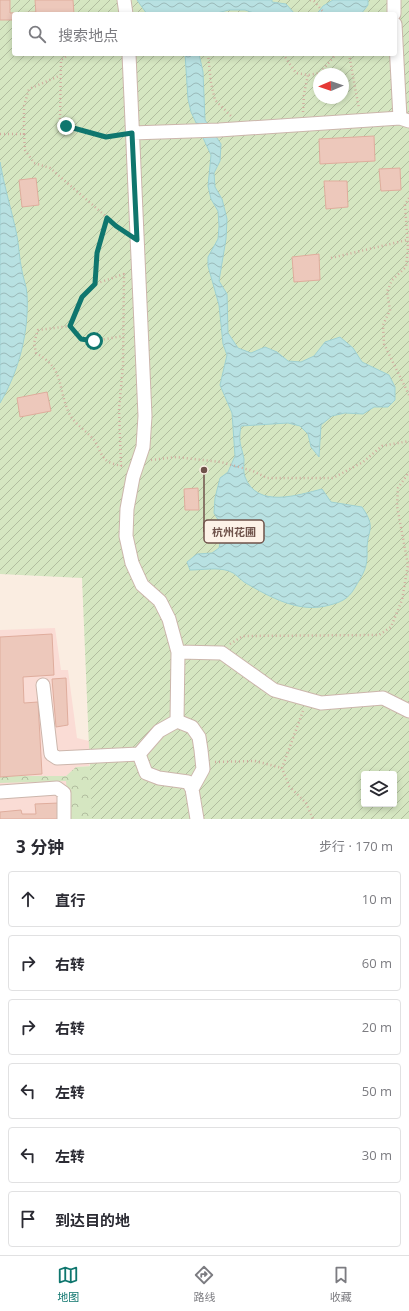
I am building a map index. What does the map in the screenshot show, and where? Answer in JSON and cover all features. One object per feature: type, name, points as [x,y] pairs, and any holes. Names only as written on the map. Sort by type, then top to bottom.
[{"type":"lane","points":[[124,0],[126,12]]},
{"type":"lane","points":[[394,0],[394,12]]},
{"type":"lane","points":[[132,133],[195,131],[404,119],[397,45]]},
{"type":"lane","points":[[129,56],[145,416],[143,447],[137,464],[127,509],[126,536],[132,562],[142,585],[160,601],[169,619],[178,652],[177,721]]},
{"type":"lane","points":[[178,652],[222,653],[274,690],[308,700],[321,703],[383,698],[409,711]]},
{"type":"lane","points":[[43,685],[51,754],[57,758],[139,754],[159,731],[177,721]]},
{"type":"lane","points":[[177,721],[192,727],[199,737],[203,769],[192,789]]},
{"type":"lane","points":[[139,754],[146,772],[160,778],[188,782],[192,789],[197,819]]},
{"type":"lane","points":[[0,792],[57,788],[64,793],[64,819]]},
{"type":"path","points":[[310,0],[314,1],[323,12]]},
{"type":"path","points":[[66,56],[61,60],[59,76],[60,120],[66,126],[106,137],[132,133]]},
{"type":"path","points":[[208,56],[211,83],[216,100],[231,117],[225,129]]},
{"type":"path","points":[[284,56],[296,73],[308,75],[320,74],[334,56]]},
{"type":"path","points":[[349,56],[357,94],[360,121]]},
{"type":"path","points":[[303,124],[304,94],[308,75]]},
{"type":"path","points":[[59,76],[29,89],[24,106],[24,150],[34,163],[50,168],[116,226],[137,240]]},
{"type":"path","points":[[0,134],[24,134]]},
{"type":"path","points":[[409,198],[405,205],[408,240],[406,267],[392,280],[387,292],[390,310],[383,325],[384,344],[409,395]]},
{"type":"path","points":[[95,284],[97,253],[107,218]]},
{"type":"path","points":[[331,258],[408,240]]},
{"type":"path","points":[[70,326],[82,297],[95,284],[124,274],[123,366],[119,408],[121,466]]},
{"type":"path","points":[[70,326],[81,339],[94,341],[123,336]]},
{"type":"path","points":[[70,326],[38,330],[34,343],[36,353],[45,358],[58,372],[69,413],[78,426],[93,439],[105,460],[121,466],[176,457],[221,462],[254,472],[267,478],[333,478],[363,462],[382,446],[409,441]]},
{"type":"path","points":[[222,653],[233,641],[243,636],[379,635],[391,627],[402,600],[408,563],[397,506],[398,488],[409,472]]},
{"type":"path","points":[[308,700],[295,729],[282,768],[289,786],[306,803],[313,819]]},
{"type":"path","points":[[202,762],[255,761],[282,768]]},
{"type":"shaded area","points":[[55,628],[61,670],[68,670],[77,738],[89,741],[89,766],[76,767],[69,819],[0,819],[0,781],[58,776],[0,776],[0,630]]},
{"type":"green space","points":[[0,0],[409,0],[409,819],[92,819],[82,578],[0,574]]},
{"type":"green space","points":[[110,765],[181,819],[69,819],[66,781],[0,783],[0,776],[66,776],[76,767]]},
{"type":"water","points":[[137,0],[272,0],[272,2],[286,4],[293,12],[251,12],[245,10],[229,10],[221,12],[146,12]]},
{"type":"water","points":[[333,0],[368,0],[368,5],[363,12],[318,12],[323,6]]},
{"type":"water","points":[[185,56],[199,56],[203,72],[205,120],[221,144],[220,161],[214,173],[215,187],[222,199],[227,219],[226,239],[219,281],[227,294],[228,333],[238,348],[251,353],[265,347],[277,352],[288,361],[301,362],[314,356],[325,342],[340,337],[353,348],[362,362],[389,375],[395,387],[395,400],[388,407],[374,407],[363,414],[345,413],[332,416],[321,425],[319,457],[311,447],[308,434],[300,426],[288,423],[241,426],[240,440],[244,459],[244,475],[251,487],[259,493],[279,497],[302,494],[322,489],[331,502],[362,507],[367,514],[370,529],[367,543],[367,562],[364,571],[347,598],[330,605],[318,607],[296,606],[274,598],[254,588],[231,572],[215,569],[190,570],[187,562],[197,554],[212,553],[219,548],[223,528],[214,513],[215,498],[220,478],[228,472],[235,456],[232,413],[220,385],[227,355],[223,344],[219,305],[208,266],[208,257],[218,239],[219,226],[218,211],[211,199],[208,186],[211,155],[191,112],[188,99]]},
{"type":"water","points":[[0,162],[17,236],[21,266],[27,292],[27,309],[24,337],[17,365],[13,378],[0,403]]},
{"type":"building","points":[[0,0],[10,0],[10,13],[12,13],[12,20],[0,20]]},
{"type":"building","points":[[35,0],[73,0],[74,12],[36,12]]},
{"type":"building","points":[[374,136],[375,161],[320,164],[319,139]]},
{"type":"building","points":[[400,168],[401,190],[381,191],[379,169]]},
{"type":"building","points":[[36,178],[39,205],[22,207],[19,180]]},
{"type":"building","points":[[324,181],[347,181],[348,207],[326,209]]},
{"type":"building","points":[[319,254],[320,280],[294,282],[292,257]]},
{"type":"building","points":[[47,392],[51,411],[20,417],[17,398]]},
{"type":"building","points":[[198,488],[199,510],[185,510],[184,489]]},
{"type":"building","points":[[52,634],[54,675],[23,677],[24,703],[38,702],[42,774],[0,777],[0,637]]},
{"type":"building","points":[[66,678],[68,725],[56,727],[52,679]]},
{"type":"building","points":[[59,803],[60,819],[0,819],[0,812],[21,810],[22,814],[36,814],[35,804]]},
{"type":"place","name":"杭州花圃","points":[[204,470]]},
{"type":"route","points":[[66,126],[106,137],[132,133],[137,240],[107,218],[97,253],[95,284],[82,297],[70,326],[81,339],[94,341]]}]
